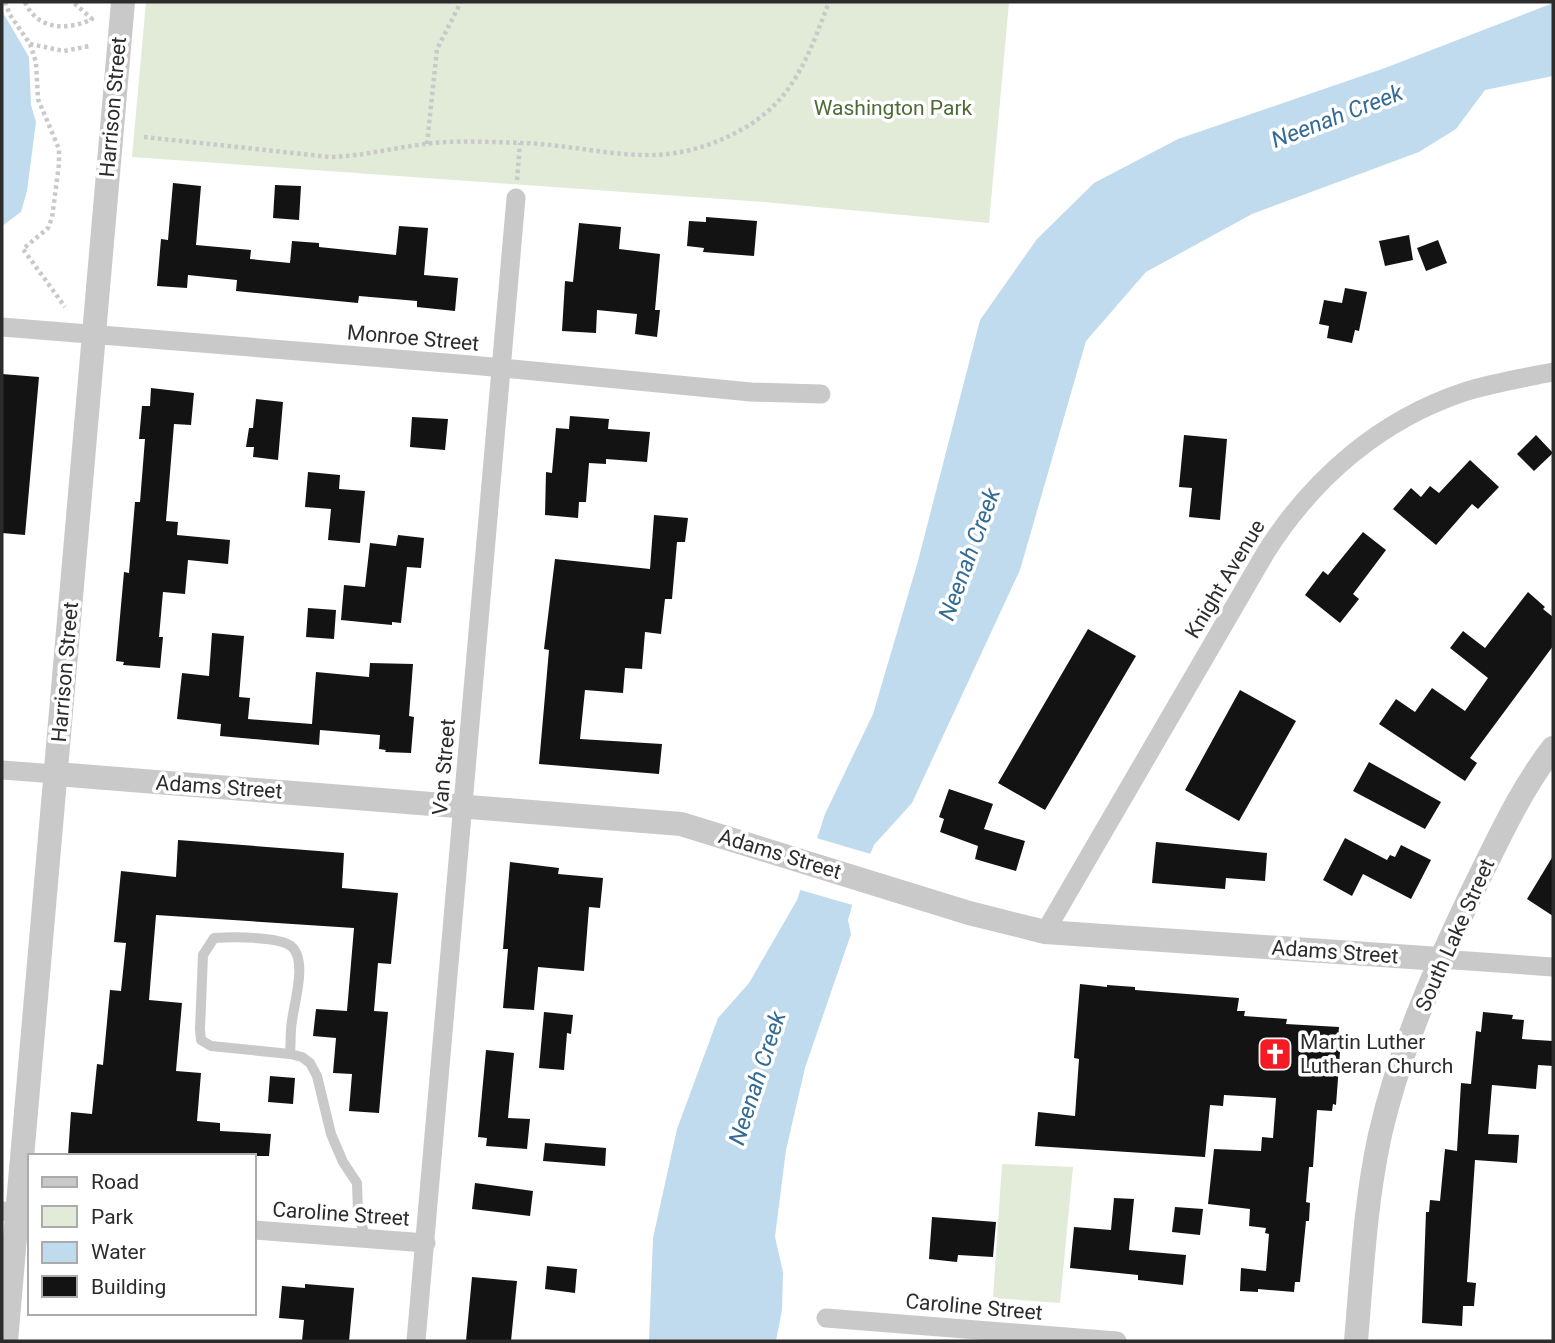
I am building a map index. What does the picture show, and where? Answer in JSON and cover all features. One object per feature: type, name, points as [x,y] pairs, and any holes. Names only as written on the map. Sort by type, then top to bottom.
[{"type":"street","name":"Harrison Street","points":[[6,1341],[123,2]]},
{"type":"street","name":"Van Street","points":[[416,1341],[517,190]]},
{"type":"street","name":"Monroe Street","points":[[2,327],[751,392],[821,394]]},
{"type":"street","name":"Knight Avenue","points":[[1045,932],[1266,552],[1305,497],[1362,446],[1393,424],[1463,393],[1553,372]]},
{"type":"street","name":"South Lake Street","points":[[1356,1341],[1368,1203],[1381,1134],[1400,1067],[1440,959],[1512,811],[1553,748]]},
{"type":"street","name":"Adams Street","points":[[2,770],[681,824],[1005,923],[1045,932],[1553,967]]},
{"type":"street","name":"Caroline Street","points":[[256,1230],[426,1242]]},
{"type":"street","name":"Caroline Street","points":[[826,1318],[1117,1341]]},
{"type":"lane","points":[[290,1054],[292,1021],[299,983],[298,958],[292,947],[280,942],[214,938],[203,955],[201,1040],[211,1046],[290,1054],[302,1057],[310,1063],[317,1076],[331,1134],[343,1162],[357,1183],[358,1213],[367,1239]]},
{"type":"path","points":[[5,2],[10,15],[30,44],[36,62],[38,99],[59,149],[52,218],[48,228],[23,249],[65,307]]},
{"type":"path","points":[[25,2],[33,15],[48,25],[72,26],[92,19],[73,2]]},
{"type":"path","points":[[427,144],[437,49],[461,2]]},
{"type":"path","points":[[144,137],[330,157],[357,156],[427,144],[520,143],[655,155],[692,150],[730,135],[761,117],[785,93],[808,56],[829,2]]},
{"type":"path","points":[[30,44],[64,51],[90,46]]},
{"type":"path","points":[[517,190],[520,143]]},
{"type":"green space","name":"Washington Park","points":[[146,2],[1009,2],[989,223],[764,202],[132,157]]},
{"type":"green space","points":[[1002,1164],[1073,1167],[1060,1303],[993,1298]]},
{"type":"water","name":"Neenah Creek","points":[[1553,3],[1553,76],[1485,90],[1456,129],[1419,152],[1252,214],[1146,272],[1086,341],[1020,570],[912,803],[874,845],[860,878],[848,920],[851,934],[805,1068],[786,1150],[775,1237],[783,1272],[782,1310],[776,1341],[649,1341],[653,1238],[677,1129],[718,1018],[749,983],[797,900],[825,814],[873,714],[918,561],[980,320],[1037,239],[1094,183],[1178,139],[1385,68]]},
{"type":"water","points":[[2,11],[29,57],[31,105],[36,122],[27,191],[21,212],[2,226]]},
{"type":"pier","points":[[813,837],[874,855],[856,906],[797,889]]},
{"type":"building","points":[[173,183],[201,186],[196,245],[251,250],[250,259],[290,263],[292,241],[319,243],[319,247],[396,255],[399,226],[428,228],[424,275],[458,278],[455,311],[417,307],[417,301],[359,296],[358,303],[236,291],[237,280],[188,275],[187,288],[157,286],[161,239],[168,240]]},
{"type":"building","points":[[275,185],[301,186],[299,220],[273,218]]},
{"type":"building","points":[[706,217],[757,221],[754,256],[703,252],[704,248],[687,246],[689,221],[706,222]]},
{"type":"building","points":[[579,223],[621,227],[619,249],[660,254],[655,310],[660,310],[657,337],[635,334],[637,314],[597,310],[596,333],[562,331],[565,281],[573,282]]},
{"type":"building","points":[[1409,235],[1413,260],[1385,266],[1379,241]]},
{"type":"building","points":[[1438,240],[1447,263],[1426,271],[1417,248]]},
{"type":"building","points":[[1345,288],[1367,292],[1359,331],[1355,330],[1352,343],[1327,338],[1329,326],[1319,324],[1324,300],[1342,303]]},
{"type":"building","points":[[2,374],[39,377],[25,535],[2,533]]},
{"type":"building","points":[[151,388],[194,393],[191,425],[174,424],[166,521],[178,522],[177,535],[230,540],[228,564],[188,560],[185,594],[163,592],[159,637],[163,637],[160,668],[123,665],[124,662],[116,661],[124,572],[129,573],[135,502],[140,502],[145,439],[139,439],[142,406],[150,406]]},
{"type":"building","points":[[256,399],[283,402],[278,460],[253,457],[254,447],[246,447],[249,428],[253,428]]},
{"type":"building","points":[[570,416],[609,419],[608,429],[650,432],[647,462],[606,459],[606,464],[589,463],[586,502],[579,502],[578,518],[545,515],[546,472],[552,473],[556,428],[569,429]]},
{"type":"building","points":[[412,417],[448,419],[445,450],[410,447]]},
{"type":"building","points":[[1184,435],[1227,439],[1220,520],[1189,517],[1192,488],[1179,487]]},
{"type":"building","points":[[1536,435],[1553,453],[1534,471],[1517,454]]},
{"type":"building","points":[[1470,460],[1499,487],[1478,509],[1472,504],[1436,545],[1393,509],[1411,488],[1421,497],[1430,486],[1439,493]]},
{"type":"building","points":[[308,472],[340,475],[339,489],[365,491],[360,543],[328,540],[331,509],[305,507]]},
{"type":"building","points":[[654,515],[688,518],[685,542],[677,542],[672,599],[665,599],[661,634],[645,632],[642,669],[625,668],[623,693],[585,690],[580,739],[662,744],[659,774],[539,764],[549,650],[544,649],[555,559],[650,569]]},
{"type":"building","points":[[1363,532],[1386,550],[1353,594],[1359,599],[1340,623],[1305,595],[1323,571],[1328,575]]},
{"type":"building","points":[[398,535],[424,538],[421,568],[407,567],[401,623],[392,622],[392,625],[341,620],[344,585],[365,587],[370,543],[396,546]]},
{"type":"building","points":[[1528,592],[1553,617],[1553,646],[1470,758],[1477,763],[1465,781],[1379,724],[1396,699],[1415,712],[1432,688],[1465,711],[1488,678],[1450,648],[1463,631],[1485,648]]},
{"type":"building","points":[[308,608],[336,610],[334,639],[306,637]]},
{"type":"building","points":[[1088,629],[1136,656],[1045,810],[998,783]]},
{"type":"building","points":[[212,633],[244,636],[239,697],[250,698],[248,719],[312,724],[316,672],[369,677],[370,663],[413,664],[409,716],[414,717],[411,753],[385,752],[386,750],[379,749],[380,735],[320,730],[319,745],[220,736],[221,724],[177,719],[182,673],[209,676]]},
{"type":"building","points":[[1240,690],[1296,721],[1239,821],[1185,790]]},
{"type":"building","points":[[1369,762],[1441,802],[1425,829],[1353,791]]},
{"type":"building","points":[[949,789],[993,804],[984,829],[1025,841],[1016,871],[975,859],[978,846],[940,832],[944,819],[939,817]]},
{"type":"building","points":[[1345,838],[1387,860],[1390,855],[1395,857],[1401,845],[1431,860],[1411,899],[1363,874],[1352,896],[1323,880]]},
{"type":"building","points":[[178,840],[344,853],[342,888],[398,893],[391,964],[378,963],[374,1011],[388,1012],[379,1113],[349,1111],[352,1074],[333,1073],[336,1038],[313,1036],[316,1009],[347,1011],[354,928],[156,915],[149,1000],[182,1003],[176,1071],[201,1073],[197,1121],[220,1123],[220,1131],[271,1134],[269,1156],[68,1154],[71,1112],[92,1114],[97,1064],[103,1065],[110,990],[121,991],[126,943],[114,942],[121,871],[176,877]]},
{"type":"building","points":[[1156,842],[1267,853],[1265,881],[1226,878],[1225,889],[1152,883]]},
{"type":"building","points":[[1553,856],[1553,916],[1527,899]]},
{"type":"building","points":[[510,862],[559,868],[558,874],[603,878],[600,908],[589,907],[584,971],[538,967],[534,1010],[503,1008],[508,949],[503,949]]},
{"type":"building","points":[[1080,984],[1239,998],[1237,1011],[1245,1011],[1244,1016],[1287,1019],[1286,1024],[1339,1027],[1338,1039],[1341,1039],[1336,1105],[1333,1104],[1332,1111],[1317,1110],[1313,1167],[1309,1167],[1306,1202],[1310,1203],[1309,1221],[1306,1221],[1300,1282],[1295,1282],[1294,1292],[1258,1289],[1258,1292],[1240,1291],[1241,1268],[1266,1271],[1269,1234],[1265,1233],[1266,1228],[1249,1226],[1250,1209],[1208,1204],[1214,1149],[1261,1151],[1262,1137],[1273,1138],[1276,1098],[1224,1095],[1223,1106],[1210,1105],[1205,1157],[1035,1146],[1038,1112],[1075,1116],[1079,1059],[1074,1058]]},
{"type":"building","points":[[544,1012],[573,1015],[571,1034],[567,1033],[564,1070],[539,1068]]},
{"type":"building","points":[[1483,1012],[1513,1015],[1512,1019],[1524,1020],[1522,1039],[1553,1041],[1553,1066],[1538,1065],[1536,1089],[1492,1085],[1488,1134],[1519,1135],[1517,1163],[1475,1160],[1467,1282],[1476,1283],[1474,1306],[1463,1306],[1462,1326],[1422,1323],[1426,1212],[1429,1212],[1430,1200],[1440,1201],[1445,1149],[1457,1151],[1461,1083],[1471,1084],[1476,1031],[1481,1032]]},
{"type":"building","points":[[486,1050],[514,1053],[508,1118],[530,1119],[527,1149],[486,1146],[487,1138],[478,1137]]},
{"type":"building","points":[[270,1076],[295,1078],[293,1104],[268,1102]]},
{"type":"building","points":[[545,1143],[606,1148],[605,1166],[543,1161]]},
{"type":"building","points":[[475,1183],[533,1191],[530,1216],[472,1209]]},
{"type":"building","points":[[1114,1198],[1134,1199],[1129,1250],[1186,1255],[1183,1285],[1138,1280],[1138,1275],[1070,1268],[1074,1227],[1111,1230]]},
{"type":"building","points":[[1175,1207],[1203,1209],[1200,1235],[1172,1232]]},
{"type":"building","points":[[932,1217],[996,1222],[993,1257],[958,1255],[957,1262],[929,1259]]},
{"type":"building","points":[[547,1266],[577,1269],[575,1293],[545,1289]]},
{"type":"building","points":[[472,1277],[517,1281],[511,1341],[466,1341]]},
{"type":"building","points":[[305,1284],[354,1288],[349,1341],[302,1341],[304,1320],[279,1318],[282,1286],[305,1288]]},
{"type":"place","name":"Martin Luther Lutheran Church","points":[[1275,1054]]}]
